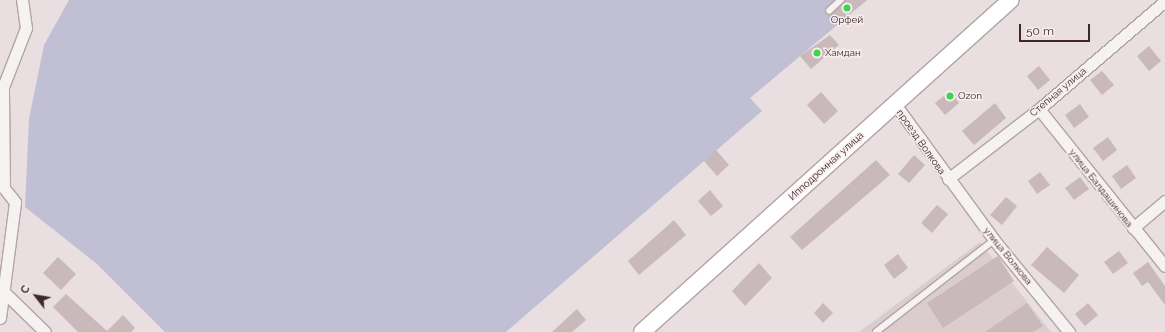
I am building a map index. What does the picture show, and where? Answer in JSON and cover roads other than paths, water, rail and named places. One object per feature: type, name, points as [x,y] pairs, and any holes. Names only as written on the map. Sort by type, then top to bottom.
[{"type":"main road","name":"Ипподромная улица","points":[[642,332],[1011,0]]},
{"type":"street","points":[[0,318],[15,202],[2,189],[3,87],[26,28],[22,0]]},
{"type":"street","name":"Степная улица","points":[[948,179],[1039,109],[1165,1]]},
{"type":"street","name":"проезд Волкова","points":[[895,104],[948,179]]},
{"type":"street","name":"улица Балдашинова","points":[[1039,109],[1165,266]]},
{"type":"street","name":"улица Волкова","points":[[948,179],[994,240],[1069,332]]},
{"type":"street","points":[[1133,228],[1165,201]]},
{"type":"street","points":[[4,292],[45,332]]},
{"type":"lane","points":[[829,11],[841,0]]},
{"type":"lane","points":[[876,332],[994,240]]},
{"type":"place","name":"Орфей","points":[[847,8]]},
{"type":"place","name":"Хамдан","points":[[817,53]]},
{"type":"place","name":"Ozon","points":[[950,96]]}]
